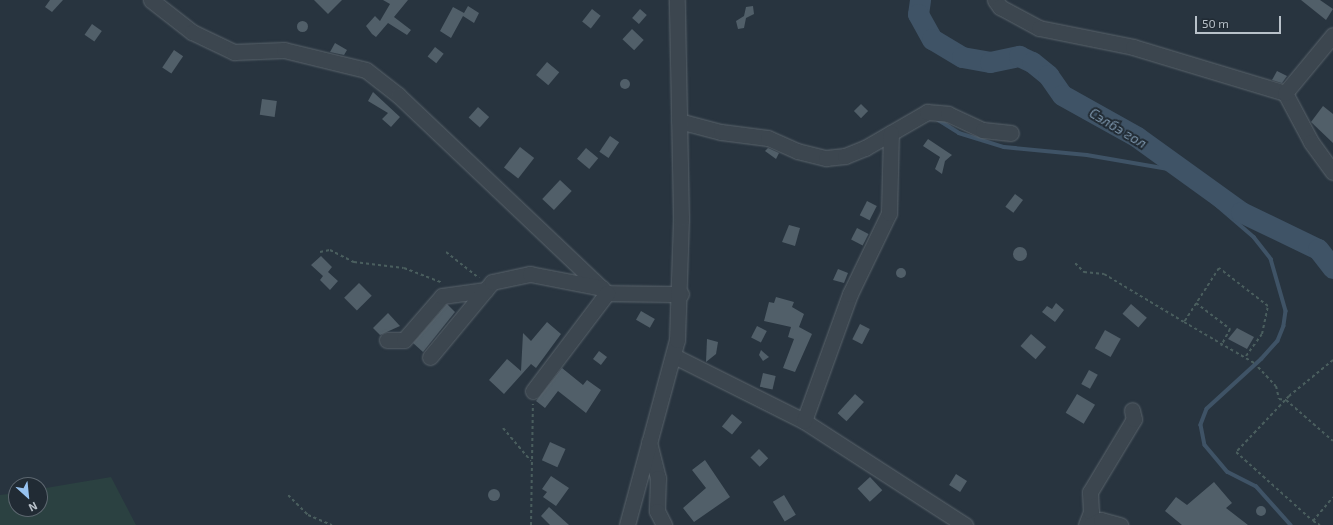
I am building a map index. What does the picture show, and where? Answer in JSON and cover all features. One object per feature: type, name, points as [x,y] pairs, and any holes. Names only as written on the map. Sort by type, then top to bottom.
[{"type":"street","points":[[151,0],[192,32],[227,49],[260,53],[284,50],[366,70],[376,76],[604,291]]},
{"type":"street","points":[[627,525],[648,441],[674,356],[681,294],[676,0]]},
{"type":"street","points":[[995,0],[1000,7],[1039,28],[1132,47],[1285,93],[1311,142],[1333,172]]},
{"type":"street","points":[[1285,93],[1333,35]]},
{"type":"street","points":[[679,121],[720,132],[768,138],[797,151],[826,158],[845,156],[891,133],[927,112],[948,114],[983,130],[1011,133]]},
{"type":"street","points":[[804,421],[850,294],[889,213],[891,133]]},
{"type":"street","points":[[387,340],[404,340],[442,296],[488,288],[530,274],[604,291],[681,294]]},
{"type":"street","points":[[430,357],[488,288]]},
{"type":"street","points":[[533,391],[604,291]]},
{"type":"street","points":[[674,356],[804,421],[965,525]]},
{"type":"street","points":[[1086,525],[1090,512],[1090,492],[1134,418],[1132,410]]},
{"type":"street","points":[[648,441],[658,478],[657,511],[664,525]]},
{"type":"street","points":[[1091,525],[1101,520],[1120,525]]},
{"type":"path","points":[[320,252],[330,250],[354,262],[404,268],[447,284]]},
{"type":"path","points":[[446,252],[488,288]]},
{"type":"path","points":[[1075,264],[1084,272],[1104,274],[1184,322],[1243,360],[1262,334],[1268,306],[1218,268],[1184,322]]},
{"type":"path","points":[[1196,303],[1230,329],[1221,346]]},
{"type":"path","points":[[1246,356],[1256,364]]},
{"type":"path","points":[[1320,525],[1313,521],[1236,452],[1286,400],[1333,360]]},
{"type":"path","points":[[1258,367],[1276,386],[1279,399],[1286,400],[1333,441]]},
{"type":"path","points":[[532,525],[533,391]]},
{"type":"path","points":[[503,428],[532,462]]},
{"type":"path","points":[[288,495],[308,515],[332,525]]},
{"type":"path","points":[[1313,521],[1333,498]]},
{"type":"green space","points":[[111,477],[136,525],[0,525],[0,495],[8,494],[8,517],[48,517],[48,488]]},
{"type":"building","points":[[50,0],[63,0],[52,12],[45,7]]},
{"type":"building","points":[[314,0],[342,0],[328,14]]},
{"type":"building","points":[[383,0],[408,0],[394,17],[411,30],[407,35],[388,23],[376,37],[366,26],[375,16],[380,21],[390,4]]},
{"type":"building","points":[[1301,0],[1320,0],[1333,9],[1326,20]]},
{"type":"building","points":[[468,6],[479,13],[474,23],[463,16],[451,38],[440,31],[453,7],[464,13]]},
{"type":"building","points":[[753,6],[754,14],[746,18],[744,28],[738,29],[736,21],[744,16],[746,7]]},
{"type":"building","points":[[592,9],[601,16],[591,28],[582,22]]},
{"type":"building","points":[[640,9],[647,15],[639,24],[632,18]]},
{"type":"building","points":[[300,21],[304,21],[306,22],[306,30],[300,31],[297,28],[297,24]]},
{"type":"building","points":[[92,24],[102,31],[94,42],[85,35]]},
{"type":"building","points":[[632,29],[644,40],[634,50],[622,39]]},
{"type":"building","points":[[335,43],[347,50],[344,55],[330,52]]},
{"type":"building","points":[[435,47],[444,54],[436,63],[428,56]]},
{"type":"building","points":[[174,50],[183,56],[171,74],[162,67]]},
{"type":"building","points":[[547,62],[559,72],[548,85],[536,75]]},
{"type":"building","points":[[1277,71],[1287,76],[1282,83],[1272,80]]},
{"type":"building","points":[[623,79],[627,79],[629,80],[629,88],[623,89],[620,86],[620,82]]},
{"type":"building","points":[[373,92],[400,117],[391,127],[382,119],[388,113],[368,101]]},
{"type":"building","points":[[262,99],[277,101],[275,117],[260,115]]},
{"type":"building","points":[[861,104],[868,111],[861,118],[854,111]]},
{"type":"building","points":[[1323,106],[1333,114],[1333,143],[1311,122]]},
{"type":"building","points":[[478,107],[489,117],[480,127],[469,117]]},
{"type":"building","points":[[610,136],[619,142],[608,158],[599,152]]},
{"type":"building","points":[[928,139],[952,155],[945,161],[942,174],[935,169],[940,157],[923,146]]},
{"type":"building","points":[[520,147],[534,158],[518,179],[504,167]]},
{"type":"building","points":[[586,148],[598,158],[589,169],[577,159]]},
{"type":"building","points":[[768,148],[779,153],[776,159],[765,151]]},
{"type":"building","points":[[560,180],[572,191],[554,210],[542,199]]},
{"type":"building","points":[[1015,194],[1023,200],[1013,213],[1005,207]]},
{"type":"building","points":[[867,201],[877,206],[870,220],[860,215]]},
{"type":"building","points":[[789,225],[800,228],[795,246],[782,242]]},
{"type":"building","points":[[857,228],[869,234],[863,245],[851,240]]},
{"type":"building","points":[[1020,247],[1025,249],[1027,254],[1025,259],[1020,261],[1015,259],[1013,254],[1015,249]]},
{"type":"building","points":[[321,256],[332,267],[328,272],[338,281],[330,290],[320,280],[323,276],[311,265]]},
{"type":"building","points":[[899,268],[903,268],[905,269],[905,277],[899,278],[896,275],[896,271]]},
{"type":"building","points":[[838,269],[848,273],[844,283],[833,280]]},
{"type":"building","points":[[359,283],[372,296],[357,311],[344,298]]},
{"type":"building","points":[[776,297],[794,302],[792,307],[804,314],[799,327],[812,334],[795,372],[783,368],[794,339],[788,337],[791,327],[764,321],[769,302],[774,303]]},
{"type":"building","points":[[1056,303],[1064,310],[1055,322],[1042,312],[1047,306],[1052,309]]},
{"type":"building","points":[[447,304],[455,312],[423,352],[413,343]]},
{"type":"building","points":[[1131,304],[1147,318],[1138,328],[1122,314]]},
{"type":"building","points":[[641,311],[655,319],[650,328],[636,320]]},
{"type":"building","points":[[388,313],[400,326],[380,335],[373,328]]},
{"type":"building","points":[[547,322],[561,334],[536,368],[531,364],[504,394],[489,380],[507,359],[521,371],[523,333],[531,341]]},
{"type":"building","points":[[860,324],[870,329],[862,344],[852,339]]},
{"type":"building","points":[[757,326],[767,331],[761,343],[751,338]]},
{"type":"building","points":[[1237,328],[1254,337],[1247,349],[1228,339]]},
{"type":"building","points":[[1105,330],[1121,339],[1111,357],[1095,348]]},
{"type":"building","points":[[1031,334],[1046,347],[1036,359],[1021,346]]},
{"type":"building","points":[[707,339],[718,342],[716,354],[706,362]]},
{"type":"building","points":[[761,350],[769,357],[763,361],[759,355]]},
{"type":"building","points":[[599,351],[607,357],[601,365],[593,359]]},
{"type":"building","points":[[562,368],[583,385],[587,380],[601,390],[586,413],[558,391],[545,408],[536,401]]},
{"type":"building","points":[[1089,370],[1098,375],[1090,389],[1081,384]]},
{"type":"building","points":[[763,373],[776,376],[773,390],[760,387]]},
{"type":"building","points":[[855,394],[864,402],[847,421],[838,413]]},
{"type":"building","points":[[1077,394],[1095,405],[1084,424],[1066,413]]},
{"type":"building","points":[[732,414],[742,422],[732,435],[722,426]]},
{"type":"building","points":[[550,442],[566,449],[557,467],[542,460]]},
{"type":"building","points":[[759,449],[768,458],[760,467],[751,457]]},
{"type":"building","points":[[705,460],[730,497],[694,522],[683,508],[706,488],[692,470]]},
{"type":"building","points":[[956,474],[967,481],[960,492],[949,485]]},
{"type":"building","points":[[551,476],[569,488],[556,506],[543,497],[547,492],[542,489]]},
{"type":"building","points":[[870,477],[882,490],[870,502],[858,489]]},
{"type":"building","points":[[1214,482],[1232,503],[1226,508],[1248,525],[1182,525],[1165,511],[1176,497],[1187,505]]},
{"type":"building","points":[[492,489],[496,489],[500,495],[496,501],[492,501],[488,497],[488,493]]},
{"type":"building","points":[[784,495],[796,515],[785,521],[773,502]]},
{"type":"building","points":[[1261,506],[1266,511],[1261,516],[1256,511]]},
{"type":"building","points":[[549,507],[569,525],[550,525],[541,516]]},
{"type":"waterway","name":"Сэлбэ гол","points":[[920,0],[918,14],[932,39],[962,57],[990,62],[1019,56],[1032,62],[1048,75],[1062,95],[1137,137],[1241,212],[1318,249],[1333,268]]},
{"type":"waterway","points":[[937,119],[959,133],[1004,147],[1087,155],[1186,172],[1211,200],[1254,237],[1271,259],[1286,311],[1284,326],[1278,341],[1262,359],[1207,409],[1201,425],[1205,445],[1228,472],[1256,486],[1291,525]]}]
